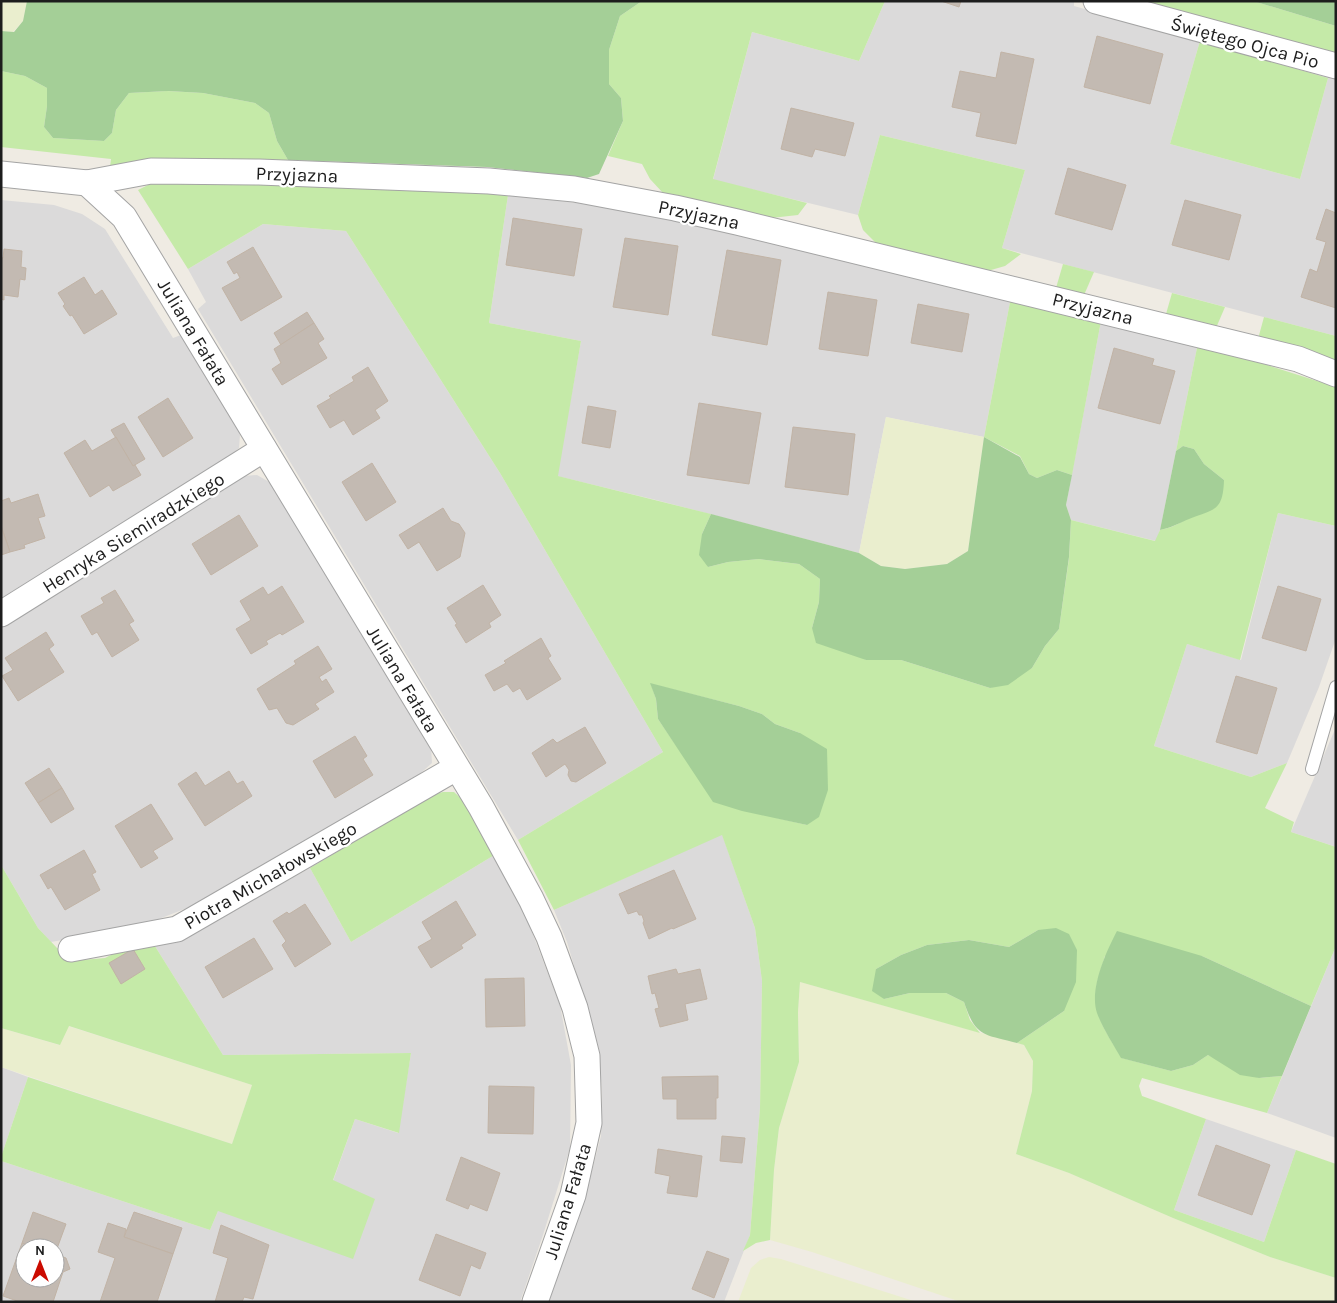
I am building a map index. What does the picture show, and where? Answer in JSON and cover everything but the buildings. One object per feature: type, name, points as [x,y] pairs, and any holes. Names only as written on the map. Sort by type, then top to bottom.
[{"type":"street","name":"Świętego Ojca Pio","points":[[1096,1],[1336,66]]},
{"type":"street","name":"Przyjazna","points":[[87,183],[151,171],[259,172],[489,181],[574,189],[737,222],[1298,359],[1336,374]]},
{"type":"street","points":[[1,174],[87,183]]},
{"type":"street","name":"Juliana Fałata","points":[[87,183],[124,217],[456,768],[481,806],[549,937],[575,1008],[587,1056],[589,1123],[573,1195],[535,1302]]},
{"type":"street","name":"Henryka Siemiradzkiego","points":[[1,614],[264,449]]},
{"type":"street","name":"Piotra Michałowskiego","points":[[71,949],[177,929],[456,768]]},
{"type":"lane","points":[[1312,769],[1336,687]]},
{"type":"shaded area","points":[[885,1],[1074,1],[1074,6],[1200,41],[1170,144],[1300,179],[1328,78],[1336,80],[1336,336],[1002,248],[1025,170],[880,135],[858,215],[713,180],[752,32],[859,61]]},
{"type":"shaded area","points":[[508,195],[604,206],[704,224],[1011,297],[984,437],[886,417],[859,553],[557,476],[581,341],[489,323]]},
{"type":"shaded area","points":[[1,200],[54,205],[82,214],[105,229],[173,338],[181,335],[236,423],[240,435],[239,448],[223,463],[1,599]]},
{"type":"shaded area","points":[[263,224],[346,231],[500,473],[663,752],[518,840],[198,309],[206,302],[188,269]]},
{"type":"shaded area","points":[[1101,321],[1198,343],[1160,530],[1156,541],[1071,520],[1066,505]]},
{"type":"shaded area","points":[[257,475],[271,483],[431,746],[432,763],[413,780],[210,899],[141,926],[51,942],[38,928],[1,865],[1,621],[243,476]]},
{"type":"shaded area","points":[[1278,513],[1336,526],[1336,638],[1319,687],[1287,763],[1251,777],[1154,746],[1187,644],[1241,660]]},
{"type":"shaded area","points":[[1336,727],[1336,847],[1291,832]]},
{"type":"shaded area","points":[[722,834],[755,928],[762,981],[760,1108],[750,1235],[724,1302],[549,1302],[588,1186],[601,1136],[602,1096],[599,1049],[567,942],[554,910]]},
{"type":"shaded area","points":[[496,854],[522,906],[560,1005],[571,1065],[570,1148],[520,1302],[1,1302],[1,1161],[210,1230],[218,1211],[333,1181],[355,1119],[398,1133],[411,1053],[223,1055],[153,943],[197,931],[310,868],[351,942]]},
{"type":"shaded area","points":[[1336,946],[1336,1138],[1267,1113]]},
{"type":"shaded area","points":[[1,1067],[28,1077],[1,1157]]},
{"type":"shaded area","points":[[1206,1119],[1296,1150],[1264,1242],[1174,1210]]},
{"type":"green space","points":[[1,1],[27,1],[23,21],[13,32],[1,31]]},
{"type":"green space","points":[[27,1],[642,1],[620,16],[609,50],[609,84],[621,98],[623,121],[599,174],[587,178],[487,167],[288,160],[277,141],[269,113],[255,103],[203,93],[168,91],[129,93],[116,110],[112,133],[104,141],[53,138],[44,127],[47,88],[25,76],[1,71],[1,31],[14,32],[23,21]]},
{"type":"green space","points":[[642,1],[885,1],[859,61],[752,32],[713,179],[807,203],[798,215],[771,218],[663,193],[650,179],[642,164],[608,156],[623,121],[621,98],[609,84],[609,50],[620,16]]},
{"type":"green space","points":[[1144,1],[1253,1],[1336,26],[1336,53]]},
{"type":"green space","points":[[1253,1],[1336,1],[1336,26]]},
{"type":"green space","points":[[1200,41],[1328,78],[1300,179],[1170,144]]},
{"type":"green space","points":[[1,71],[25,76],[47,88],[44,127],[53,138],[104,141],[112,133],[116,110],[129,93],[167,91],[203,93],[255,103],[269,113],[277,141],[288,160],[110,167],[111,159],[1,147]]},
{"type":"green space","points":[[880,135],[1025,170],[1002,248],[1021,254],[1005,266],[984,272],[878,245],[863,230],[858,215]]},
{"type":"green space","points":[[230,181],[508,195],[489,323],[581,341],[558,476],[711,514],[702,534],[708,567],[728,562],[759,559],[799,564],[820,579],[819,602],[812,628],[866,660],[901,660],[990,688],[1032,668],[1045,646],[1059,629],[1069,558],[1071,520],[1155,541],[1160,530],[1180,523],[1189,517],[1224,480],[1204,464],[1194,449],[1183,446],[1176,451],[1198,343],[1336,387],[1336,526],[1278,513],[1240,660],[1187,644],[1154,746],[1251,777],[1287,763],[1265,808],[1294,822],[1291,832],[1336,847],[1336,946],[1311,1006],[1202,956],[1105,956],[1097,982],[1096,1000],[1099,1017],[1103,1026],[1122,1058],[1171,1071],[1193,1065],[1208,1055],[1259,1078],[1282,1076],[1267,1113],[1142,1078],[1139,1086],[1142,1096],[1206,1119],[1174,1210],[1264,1242],[1296,1150],[1336,1164],[1336,1278],[1270,1257],[1069,1173],[1016,1154],[1032,1091],[1033,1061],[1024,1045],[1017,1043],[1064,1011],[1038,930],[1009,947],[969,940],[927,945],[901,955],[876,969],[884,999],[910,993],[946,993],[964,1002],[970,1020],[980,1033],[800,982],[798,1012],[799,1062],[779,1128],[774,1170],[770,1240],[756,1243],[743,1251],[750,1235],[760,1108],[762,981],[755,928],[722,835],[554,910],[518,840],[663,752],[500,473],[346,231],[263,224],[188,269],[138,190],[152,183]],"holes":[[[651,684],[739,706],[762,714],[775,724],[800,733],[807,825],[777,818],[675,744],[658,719],[656,699]]]},
{"type":"green space","points":[[1063,264],[1094,272],[1084,295],[1056,288]]},
{"type":"green space","points":[[1172,293],[1225,307],[1216,328],[1166,314]]},
{"type":"green space","points":[[1011,297],[1101,321],[1072,475],[1057,470],[1037,478],[1029,474],[1020,456],[984,437]]},
{"type":"green space","points":[[1264,317],[1336,336],[1336,362],[1258,339]]},
{"type":"green space","points":[[886,417],[984,437],[968,551],[947,564],[905,569],[881,566],[859,553]]},
{"type":"green space","points":[[984,437],[1020,457],[1029,474],[1037,478],[1057,470],[1072,475],[1066,505],[1071,520],[1069,557],[1059,629],[1045,646],[1032,668],[1008,685],[990,688],[901,660],[866,660],[816,643],[812,628],[819,602],[820,579],[799,564],[759,559],[728,562],[708,567],[699,555],[702,534],[711,514],[859,553],[881,566],[905,569],[947,564],[968,551]]},
{"type":"green space","points":[[1183,446],[1194,449],[1204,464],[1224,480],[1222,498],[1216,507],[1211,510],[1160,530],[1176,451]]},
{"type":"green space","points":[[650,683],[739,706],[762,714],[775,724],[800,733],[827,749],[828,790],[819,817],[807,825],[742,811],[713,802],[658,719],[656,699]]},
{"type":"green space","points":[[454,792],[467,804],[496,854],[351,942],[310,868],[432,795]]},
{"type":"green space","points":[[1,865],[38,928],[57,948],[82,960],[105,958],[133,944],[153,943],[223,1055],[411,1053],[399,1133],[355,1119],[333,1180],[375,1199],[353,1259],[218,1211],[210,1230],[1,1161],[28,1077],[232,1144],[252,1085],[69,1026],[60,1045],[1,1028]]},
{"type":"green space","points":[[1056,928],[1069,934],[1077,950],[1076,982],[1064,1011],[1017,1043],[983,1033],[977,1028],[968,1014],[964,1002],[946,993],[910,993],[884,999],[872,991],[876,969],[901,955],[927,945],[969,940],[1009,947],[1038,930]]},
{"type":"green space","points":[[1117,931],[1202,956],[1311,1006],[1282,1076],[1259,1078],[1240,1075],[1208,1055],[1193,1065],[1171,1071],[1121,1058],[1102,1025],[1095,1003],[1095,993],[1100,971]]},
{"type":"green space","points":[[800,982],[1024,1045],[1033,1061],[1032,1091],[1016,1154],[1069,1173],[1270,1257],[1336,1278],[1336,1302],[961,1302],[812,1252],[770,1240],[774,1170],[779,1128],[799,1062],[798,1012]]},
{"type":"green space","points":[[68,1026],[252,1085],[232,1144],[1,1067],[1,1028],[59,1045]]},
{"type":"green space","points":[[769,1257],[781,1259],[917,1302],[738,1302],[751,1268],[760,1260]]}]
